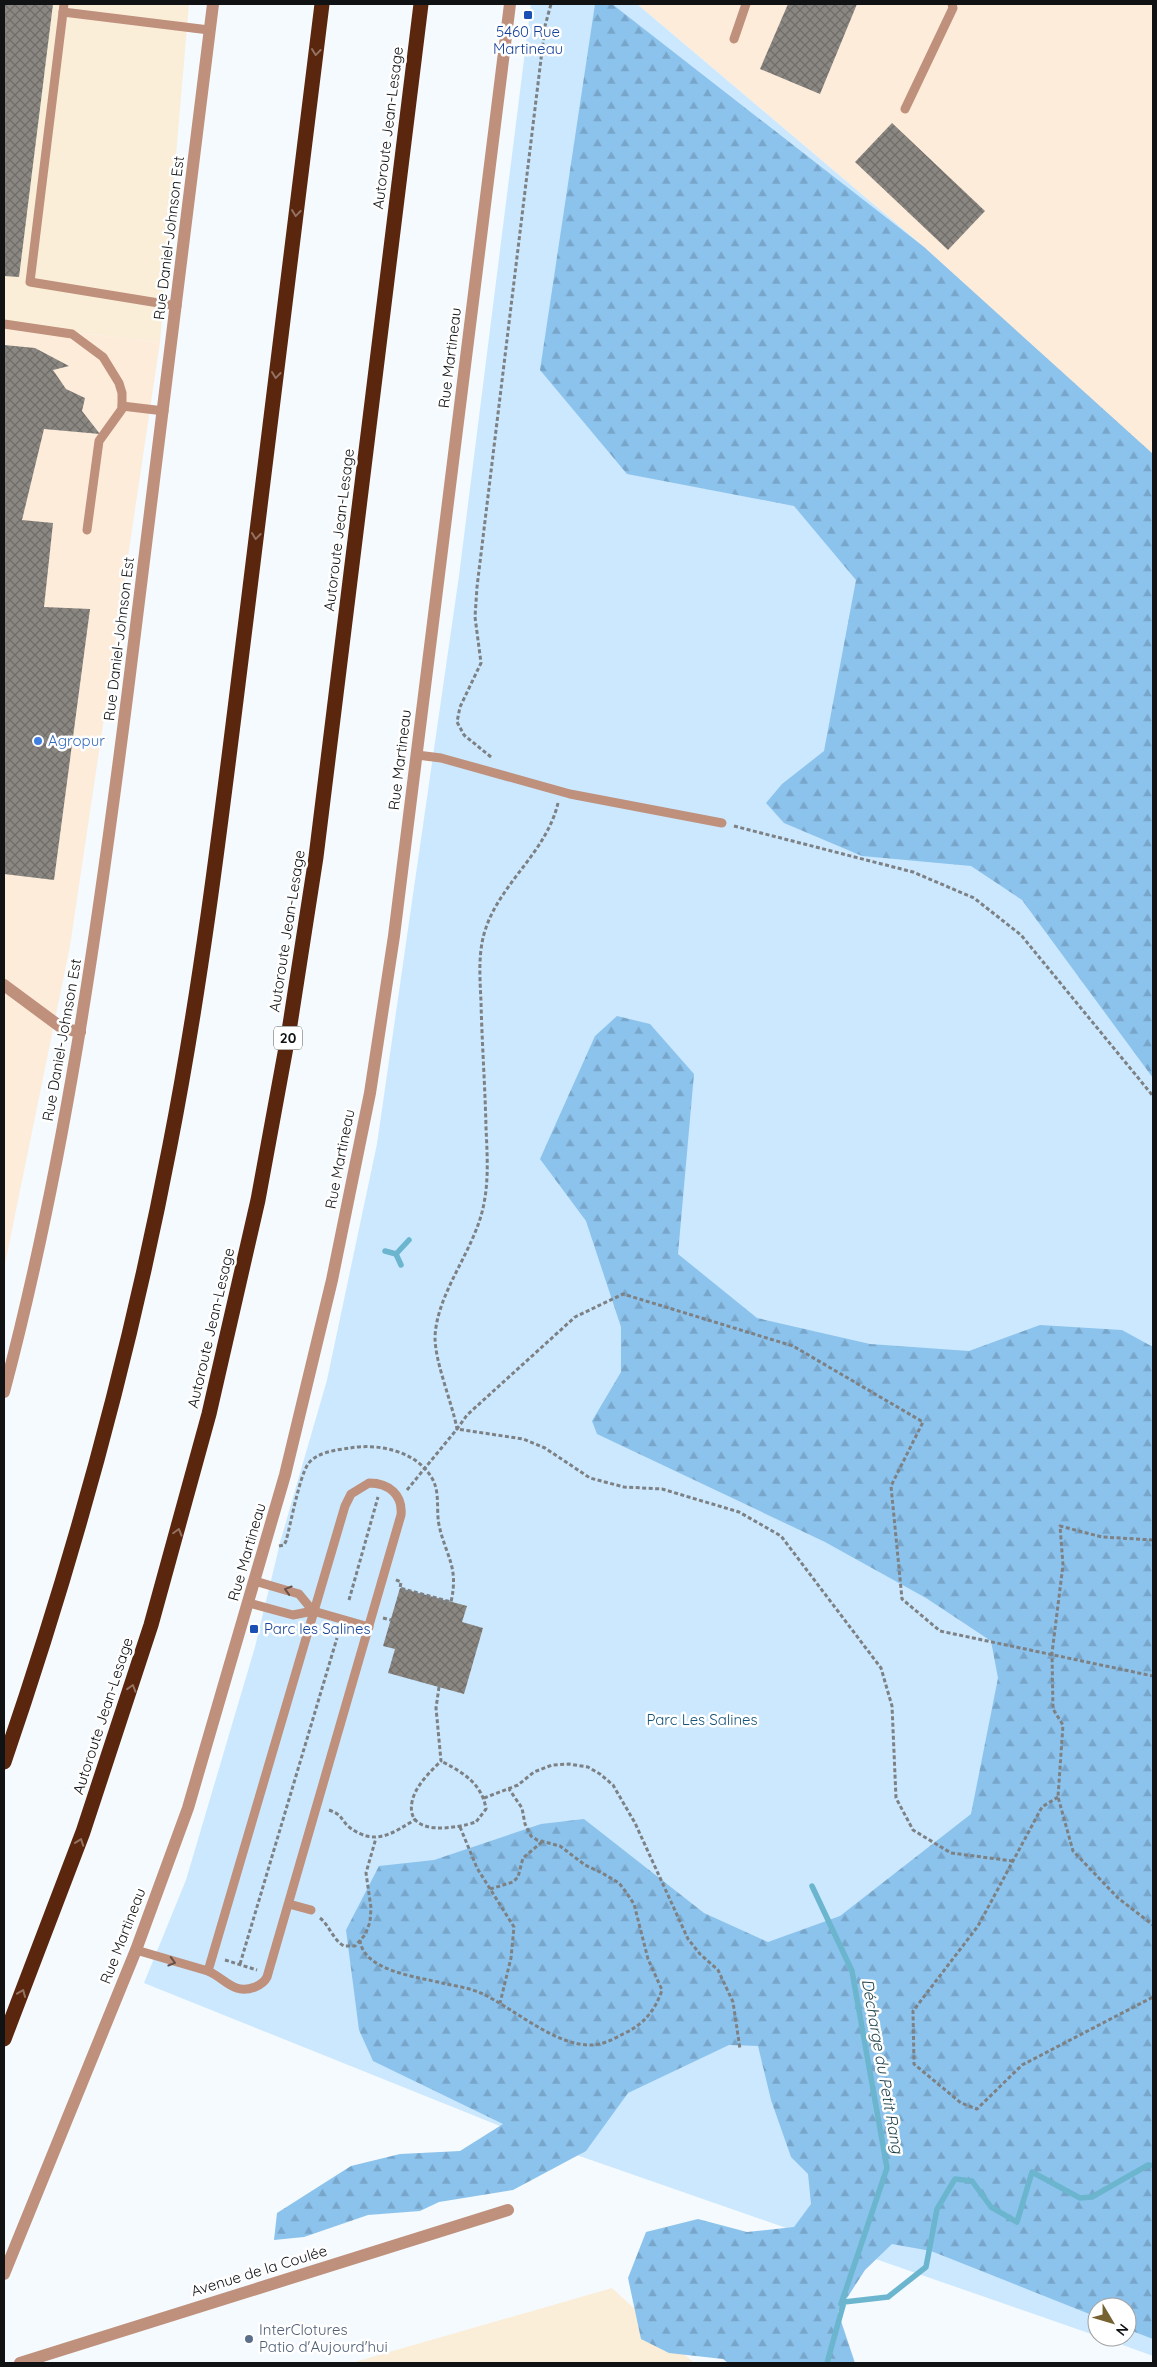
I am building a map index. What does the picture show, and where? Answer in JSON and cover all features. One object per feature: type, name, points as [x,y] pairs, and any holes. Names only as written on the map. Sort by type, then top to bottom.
[{"type":"highway","points":[[4,1762],[63,1577],[94,1470],[141,1282],[177,1110],[200,974],[222,817],[322,4]]},
{"type":"highway","name":"Autoroute Jean-Lesage","points":[[4,2039],[80,1841],[146,1642],[209,1414],[258,1200],[292,1014],[316,857],[421,4]]},
{"type":"street","name":"Rue Daniel-Johnson Est","points":[[4,1392],[42,1231],[80,1032],[107,856],[164,411],[213,4]]},
{"type":"street","name":"Rue Martineau","points":[[4,2274],[136,1950],[188,1808],[256,1581],[304,1403],[354,1176],[382,1014],[417,755],[510,4]]},
{"type":"street","points":[[4,985],[62,1028],[80,1032]]},
{"type":"street","name":"Avenue de la Coulée","points":[[20,2363],[508,2210]]},
{"type":"lane","points":[[734,40],[746,4]]},
{"type":"lane","points":[[905,109],[953,8],[952,4]]},
{"type":"lane","points":[[177,306],[30,282],[64,8],[210,30]]},
{"type":"lane","points":[[4,324],[66,332],[84,341],[103,357],[113,370],[121,388],[122,406],[118,416],[100,441],[87,530]]},
{"type":"lane","points":[[122,406],[164,411]]},
{"type":"lane","points":[[417,755],[441,758],[570,794],[722,823]]},
{"type":"lane","points":[[136,1950],[208,1971],[236,1989],[246,1990],[263,1983],[267,1977],[402,1508],[398,1496],[382,1485],[369,1483],[348,1499],[313,1611],[208,1971]]},
{"type":"lane","points":[[256,1581],[299,1594],[313,1611]]},
{"type":"lane","points":[[249,1603],[293,1615],[313,1611],[369,1627]]},
{"type":"lane","points":[[289,1904],[311,1910]]},
{"type":"path","points":[[497,761],[464,735],[457,718],[460,707],[481,662],[481,650],[475,617],[477,587],[550,4]]},
{"type":"path","points":[[457,1429],[437,1354],[435,1339],[438,1318],[474,1236],[485,1198],[486,1137],[480,983],[483,941],[500,898],[534,854],[549,830],[559,800]]},
{"type":"path","points":[[722,823],[913,872],[974,898],[1021,935],[1153,1096]]},
{"type":"path","points":[[406,1490],[425,1470],[467,1415],[575,1317],[623,1294],[793,1346],[923,1422],[891,1486],[902,1599],[940,1631],[1052,1653],[1153,1676]]},
{"type":"path","points":[[457,1429],[523,1439],[545,1448],[590,1478],[624,1487],[671,1491],[739,1512],[781,1536],[881,1668],[892,1706],[896,1798],[913,1830],[951,1853],[1013,1861]]},
{"type":"path","points":[[280,1546],[284,1545],[286,1541],[306,1469],[316,1457],[338,1450],[377,1446],[402,1453],[425,1470],[433,1480],[436,1490],[439,1525],[455,1578],[451,1602],[400,1588],[401,1582]]},
{"type":"path","points":[[349,1600],[379,1494]]},
{"type":"path","points":[[1153,1540],[1102,1537],[1060,1526],[1063,1565],[1052,1653],[1053,1710],[1063,1725],[1058,1798],[1073,1851],[1118,1898],[1153,1925]]},
{"type":"path","points":[[240,1964],[337,1638]]},
{"type":"path","points":[[439,1687],[436,1708],[441,1761],[420,1786],[412,1802],[413,1815],[420,1823],[430,1828],[460,1827],[476,1822],[486,1809],[484,1798],[466,1774],[441,1761]]},
{"type":"path","points":[[484,1798],[509,1789],[534,1772],[552,1765],[569,1764],[588,1767],[613,1784],[635,1823],[688,1939],[700,1954],[718,1970],[733,2002],[740,2048]]},
{"type":"path","points":[[360,1940],[361,1946],[368,1958],[390,1970],[480,1992],[558,2036],[576,2044],[593,2045],[613,2039],[646,2020],[657,2005],[662,1990],[648,1959],[634,1904],[619,1883],[602,1872],[585,1865],[560,1846],[532,1836],[525,1824],[522,1808],[509,1789]]},
{"type":"path","points":[[1058,1798],[1042,1807],[978,1926],[913,2011],[914,2064],[961,2103],[977,2109],[1022,2065],[1153,1997]]},
{"type":"path","points":[[340,1814],[349,1826],[376,1838],[388,1836],[416,1819]]},
{"type":"path","points":[[460,1827],[471,1858],[514,1926],[511,1958],[500,2002]]},
{"type":"path","points":[[311,1910],[326,1922],[335,1939],[344,1946],[355,1946],[370,1922],[371,1908],[366,1873],[376,1838]]},
{"type":"path","points":[[490,1889],[513,1882],[518,1877],[523,1858],[544,1841]]},
{"type":"shaded area","points":[[4,4],[189,4],[160,342],[4,325]]},
{"type":"shaded area","points":[[637,4],[1153,4],[1153,455],[924,247]]},
{"type":"shaded area","points":[[4,325],[160,342],[70,946],[4,1269]]},
{"type":"shaded area","points":[[612,2288],[694,2363],[351,2363]]},
{"type":"green space","name":"Parc Les Salines","points":[[531,4],[637,4],[924,247],[1153,457],[1153,2356],[1128,2347],[1137,2347],[1137,2297],[1087,2297],[1087,2333],[545,2144],[144,1983],[186,1880],[255,1647],[281,1539],[327,1380],[377,1144],[459,576]]},
{"type":"green space","points":[[595,4],[612,4],[924,247],[1153,454],[1153,1078],[1022,900],[971,866],[862,856],[784,823],[766,803],[782,784],[824,751],[856,580],[794,506],[627,474],[540,370]]},
{"type":"green space","points":[[617,1016],[650,1024],[694,1074],[678,1254],[757,1318],[870,1344],[969,1351],[1040,1325],[1122,1330],[1153,1347],[1153,2339],[1137,2333],[1137,2297],[1087,2297],[1087,2313],[931,2251],[892,2244],[865,2270],[838,2312],[855,2363],[728,2363],[723,2359],[669,2353],[641,2339],[628,2278],[646,2232],[698,2219],[747,2232],[794,2227],[811,2204],[808,2174],[791,2157],[771,2100],[758,2046],[729,2045],[628,2093],[586,2151],[513,2190],[439,2202],[420,2211],[368,2215],[304,2237],[274,2240],[277,2213],[351,2166],[400,2154],[460,2151],[503,2124],[373,2061],[359,2030],[346,1930],[379,1866],[434,1860],[541,1824],[584,1819],[704,1913],[768,1942],[840,1916],[971,1814],[998,1678],[991,1641],[926,1598],[825,1542],[597,1434],[592,1421],[621,1372],[621,1327],[586,1221],[540,1159],[595,1036]]},
{"type":"building","points":[[4,4],[53,4],[19,277],[4,276]]},
{"type":"building","points":[[788,4],[857,4],[820,94],[760,69]]},
{"type":"building","points":[[892,123],[985,211],[948,250],[855,162]]},
{"type":"building","name":"Agropur","points":[[4,345],[35,348],[69,366],[53,370],[66,389],[85,398],[82,411],[100,434],[44,429],[22,520],[53,523],[44,607],[90,609],[54,880],[4,874]]},
{"type":"building","points":[[400,1588],[467,1606],[462,1622],[483,1628],[464,1694],[388,1673],[395,1649],[383,1646]]},
{"type":"waterway","name":"Décharge du Petit Rang","points":[[401,1265],[396,1254],[409,1240]]},
{"type":"waterway","points":[[385,1251],[396,1254]]},
{"type":"waterway","name":"Décharge du Petit Rang","points":[[812,1886],[852,1971],[887,2168],[841,2304]]},
{"type":"waterway","points":[[827,2363],[844,2302],[888,2297],[926,2267],[937,2209],[955,2179],[972,2181],[991,2207],[1017,2222],[1032,2172],[1080,2198],[1092,2197],[1148,2165],[1153,2166]]},
{"type":"place","name":"5460 Rue Martineau","points":[[528,15]]},
{"type":"place","name":"Agropur","points":[[38,741]]},
{"type":"place","name":"Parc les Salines","points":[[254,1629]]},
{"type":"place","name":"InterClotures Patio d'Aujourd'hui","points":[[249,2339]]}]
